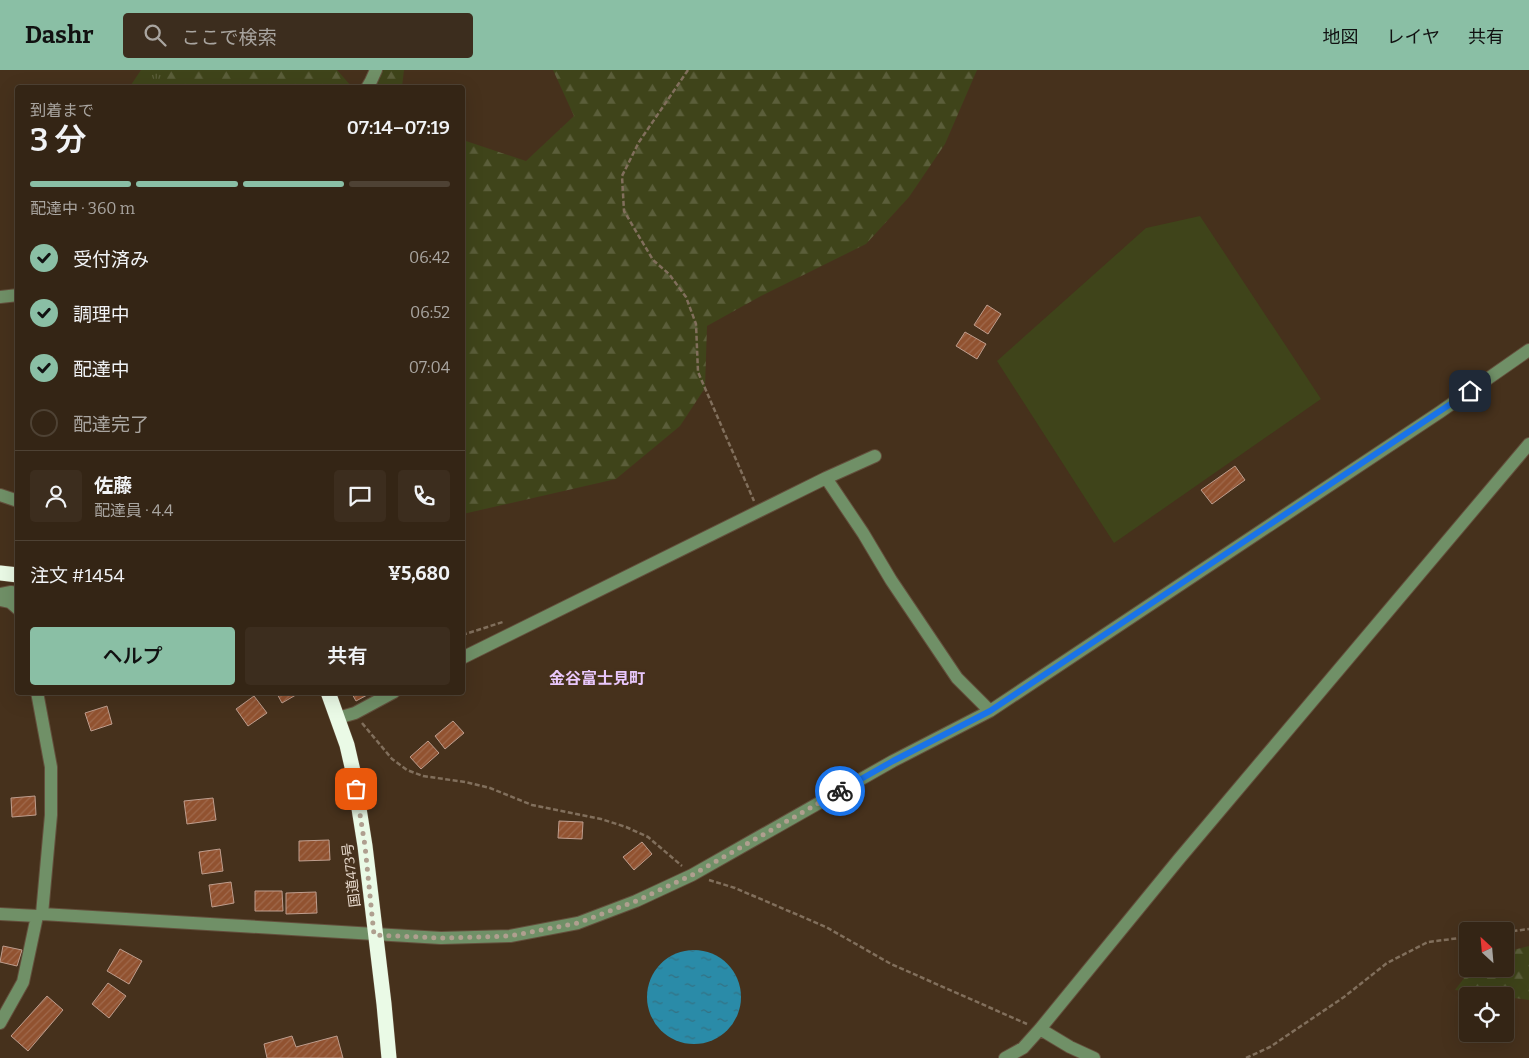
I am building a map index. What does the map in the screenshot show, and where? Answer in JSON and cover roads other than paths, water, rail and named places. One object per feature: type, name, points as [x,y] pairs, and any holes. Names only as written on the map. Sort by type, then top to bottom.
[{"type":"highway","points":[[0,573],[15,575]]},
{"type":"highway","name":"国道473号","points":[[329,695],[347,745],[353,770],[365,846],[389,1058]]},
{"type":"street","points":[[368,85],[376,70]]},
{"type":"street","points":[[0,297],[15,295]]},
{"type":"street","points":[[0,914],[441,938],[510,936],[578,923],[636,901],[692,875],[893,761],[990,711],[1440,412],[1529,350]]},
{"type":"street","points":[[1004,1058],[1023,1048],[1040,1029],[1179,859],[1529,444]]},
{"type":"street","points":[[465,657],[826,478],[875,456]]},
{"type":"street","points":[[826,478],[863,532],[891,580],[957,678],[990,711]]},
{"type":"street","points":[[0,495],[15,500]]},
{"type":"street","points":[[0,594],[15,593]]},
{"type":"street","points":[[0,600],[10,602],[15,606]]},
{"type":"street","points":[[0,1023],[22,982],[40,915],[50,815],[51,767],[38,695]]},
{"type":"street","points":[[338,718],[355,713],[388,695]]},
{"type":"street","points":[[1040,1029],[1070,1047],[1094,1058]]},
{"type":"water","points":[[694,950],[712,954],[727,964],[737,979],[741,997],[737,1015],[727,1030],[712,1040],[694,1044],[676,1040],[661,1030],[651,1015],[647,997],[651,979],[661,964],[676,954]]},
{"type":"district","name":"金谷富士見町","points":[[597,678]]}]
